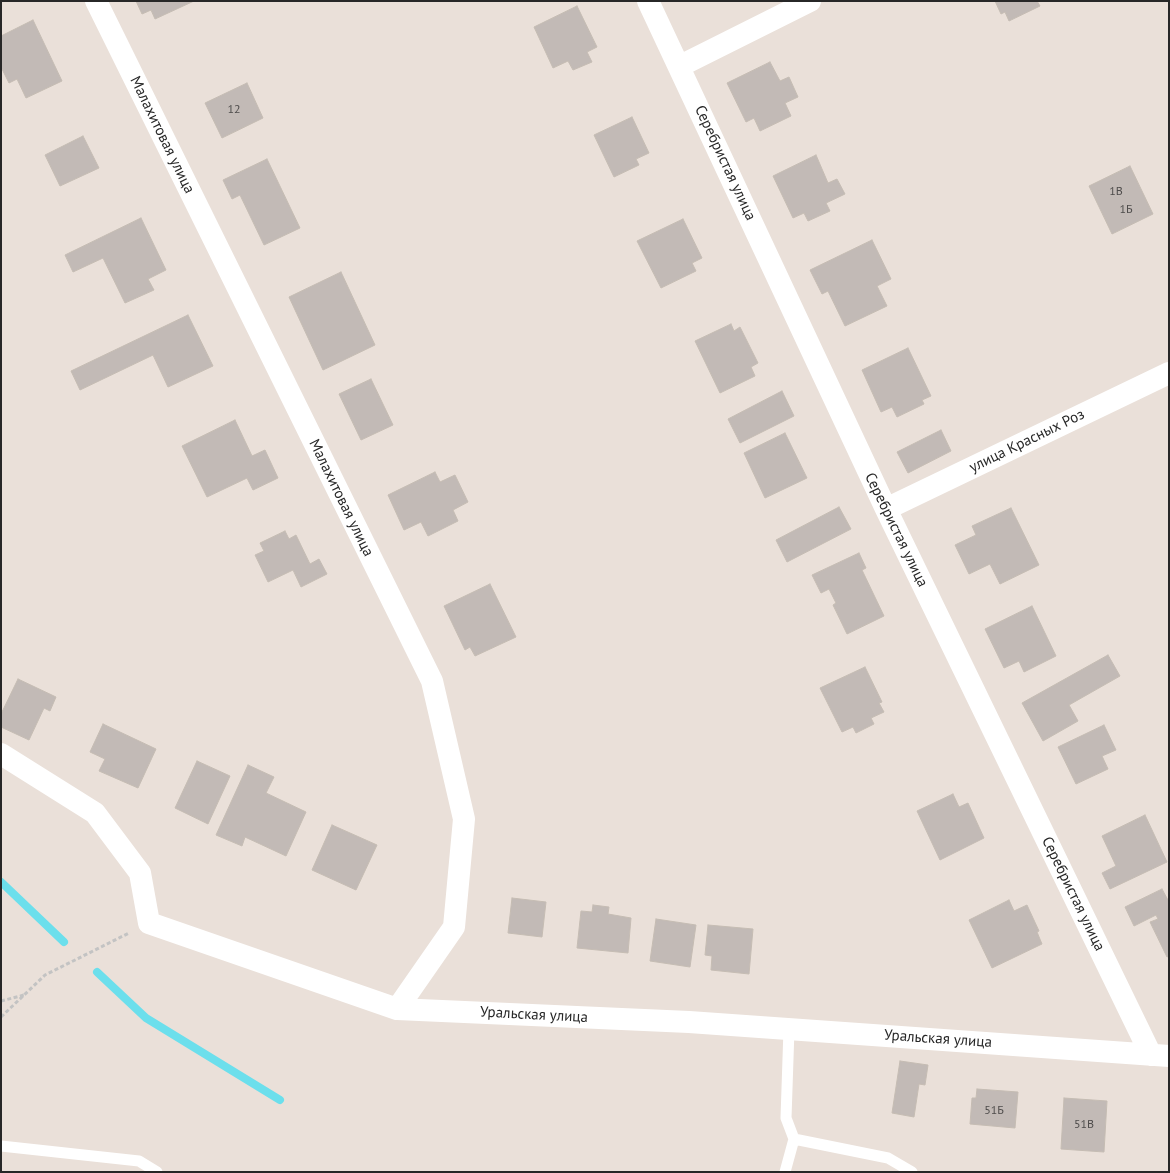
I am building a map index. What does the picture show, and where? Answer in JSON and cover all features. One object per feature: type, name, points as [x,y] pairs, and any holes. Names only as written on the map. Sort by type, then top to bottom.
[{"type":"street","name":"Малахитовая улица","points":[[96,1],[432,681],[464,819],[454,926],[397,1009]]},
{"type":"street","name":"Серебристая улица","points":[[648,1],[886,509],[1160,1055]]},
{"type":"street","points":[[680,66],[810,1]]},
{"type":"street","name":"улица Красных Роз","points":[[886,509],[1169,373]]},
{"type":"street","points":[[1,754],[95,813],[140,873],[149,923]]},
{"type":"street","name":"Уральская улица","points":[[149,923],[397,1009],[680,1022],[1160,1055]]},
{"type":"lane","points":[[785,1172],[794,1139],[786,1118],[790,1029]]},
{"type":"lane","points":[[794,1139],[888,1158],[912,1172]]},
{"type":"lane","points":[[1,1146],[139,1160],[158,1172]]},
{"type":"path","points":[[1,1016],[45,975],[149,923]]},
{"type":"path","points":[[1,1001],[24,994]]},
{"type":"building","points":[[136,1],[194,1],[155,19],[151,10],[142,14]]},
{"type":"building","points":[[995,1],[1037,1],[1040,6],[1009,21],[1005,12],[1001,14]]},
{"type":"building","points":[[577,6],[597,47],[587,52],[592,62],[573,70],[568,61],[553,68],[534,27]]},
{"type":"building","points":[[33,20],[62,81],[26,98],[17,79],[9,83],[1,67],[1,36]]},
{"type":"building","points":[[770,62],[780,81],[789,77],[798,97],[785,103],[791,116],[760,131],[754,118],[746,122],[727,83]]},
{"type":"building","points":[[247,83],[263,118],[222,138],[205,103]]},
{"type":"building","points":[[632,117],[649,153],[636,159],[639,165],[614,177],[594,135]]},
{"type":"building","points":[[83,136],[99,168],[60,186],[45,155]]},
{"type":"building","points":[[816,155],[828,183],[837,179],[845,194],[826,203],[830,211],[808,221],[804,213],[793,218],[773,176]]},
{"type":"building","points":[[267,159],[300,228],[264,245],[240,195],[232,199],[223,180]]},
{"type":"building","points":[[1130,166],[1153,214],[1112,234],[1089,186]]},
{"type":"building","points":[[141,218],[166,270],[148,279],[154,290],[125,303],[103,258],[73,272],[65,255]]},
{"type":"building","points":[[683,219],[702,258],[692,263],[696,271],[661,288],[637,241]]},
{"type":"building","points":[[872,240],[891,279],[877,286],[887,306],[845,326],[828,291],[822,294],[810,270]]},
{"type":"building","points":[[341,272],[375,345],[323,370],[289,297]]},
{"type":"building","points":[[188,315],[213,366],[168,387],[153,355],[80,390],[71,371]]},
{"type":"building","points":[[731,324],[734,331],[740,327],[758,363],[751,367],[755,376],[720,393],[695,341]]},
{"type":"building","points":[[908,348],[931,396],[922,400],[924,404],[897,417],[892,407],[881,412],[862,370]]},
{"type":"building","points":[[371,379],[393,425],[361,440],[339,394]]},
{"type":"building","points":[[782,391],[794,416],[740,443],[728,419]]},
{"type":"building","points":[[235,420],[252,456],[265,450],[278,478],[253,490],[247,478],[207,497],[182,446]]},
{"type":"building","points":[[941,430],[951,451],[908,473],[897,452]]},
{"type":"building","points":[[785,433],[807,478],[765,498],[744,453]]},
{"type":"building","points":[[435,472],[440,482],[455,475],[468,502],[453,510],[458,521],[428,536],[421,522],[404,530],[388,495]]},
{"type":"building","points":[[839,507],[851,529],[787,562],[776,540]]},
{"type":"building","points":[[1011,508],[1039,565],[1000,584],[990,564],[969,574],[955,545],[976,535],[972,526]]},
{"type":"building","points":[[285,531],[289,539],[296,535],[310,564],[319,559],[327,574],[301,587],[293,570],[268,582],[255,555],[264,551],[260,543]]},
{"type":"building","points":[[859,553],[866,568],[862,570],[884,616],[847,634],[833,605],[836,603],[829,589],[821,593],[812,575]]},
{"type":"building","points":[[490,584],[516,637],[475,656],[470,647],[465,650],[444,606]]},
{"type":"building","points":[[1032,606],[1056,656],[1024,672],[1019,661],[1004,668],[985,629]]},
{"type":"building","points":[[1108,655],[1120,676],[1069,705],[1078,721],[1043,741],[1022,703]]},
{"type":"building","points":[[865,667],[882,702],[879,703],[884,712],[871,718],[874,724],[856,733],[853,727],[842,732],[820,688]]},
{"type":"building","points":[[18,679],[56,697],[50,711],[44,708],[29,740],[1,727],[1,714]]},
{"type":"building","points":[[103,724],[156,749],[138,788],[99,771],[105,759],[90,752]]},
{"type":"building","points":[[1104,725],[1116,750],[1102,756],[1108,769],[1076,784],[1058,747]]},
{"type":"building","points":[[197,761],[230,776],[208,824],[175,808]]},
{"type":"building","points":[[248,765],[274,777],[266,793],[306,812],[286,856],[245,837],[242,846],[216,835]]},
{"type":"building","points":[[953,794],[959,807],[968,803],[984,838],[940,860],[917,811]]},
{"type":"building","points":[[1145,815],[1167,862],[1110,889],[1102,873],[1116,866],[1102,836]]},
{"type":"building","points":[[332,825],[377,845],[356,890],[312,870]]},
{"type":"building","points":[[1162,889],[1169,902],[1169,956],[1167,957],[1150,922],[1158,919],[1156,915],[1134,926],[1125,907]]},
{"type":"building","points":[[512,898],[546,902],[542,937],[508,933]]},
{"type":"building","points":[[1009,900],[1014,911],[1027,905],[1039,931],[1037,932],[1042,944],[992,968],[969,920]]},
{"type":"building","points":[[593,905],[609,907],[608,914],[631,918],[628,953],[577,948],[581,911],[592,912]]},
{"type":"building","points":[[656,919],[696,925],[690,967],[650,961]]},
{"type":"building","points":[[708,925],[753,929],[749,974],[711,970],[712,956],[705,955]]},
{"type":"building","points":[[900,1061],[928,1065],[925,1085],[919,1084],[914,1117],[892,1113]]},
{"type":"building","points":[[977,1089],[1018,1092],[1015,1128],[970,1124],[972,1098],[976,1098]]},
{"type":"building","points":[[1064,1098],[1107,1101],[1104,1152],[1061,1149]]},
{"type":"waterway","points":[[1,882],[64,942]]},
{"type":"waterway","points":[[97,972],[146,1018],[280,1100]]}]
